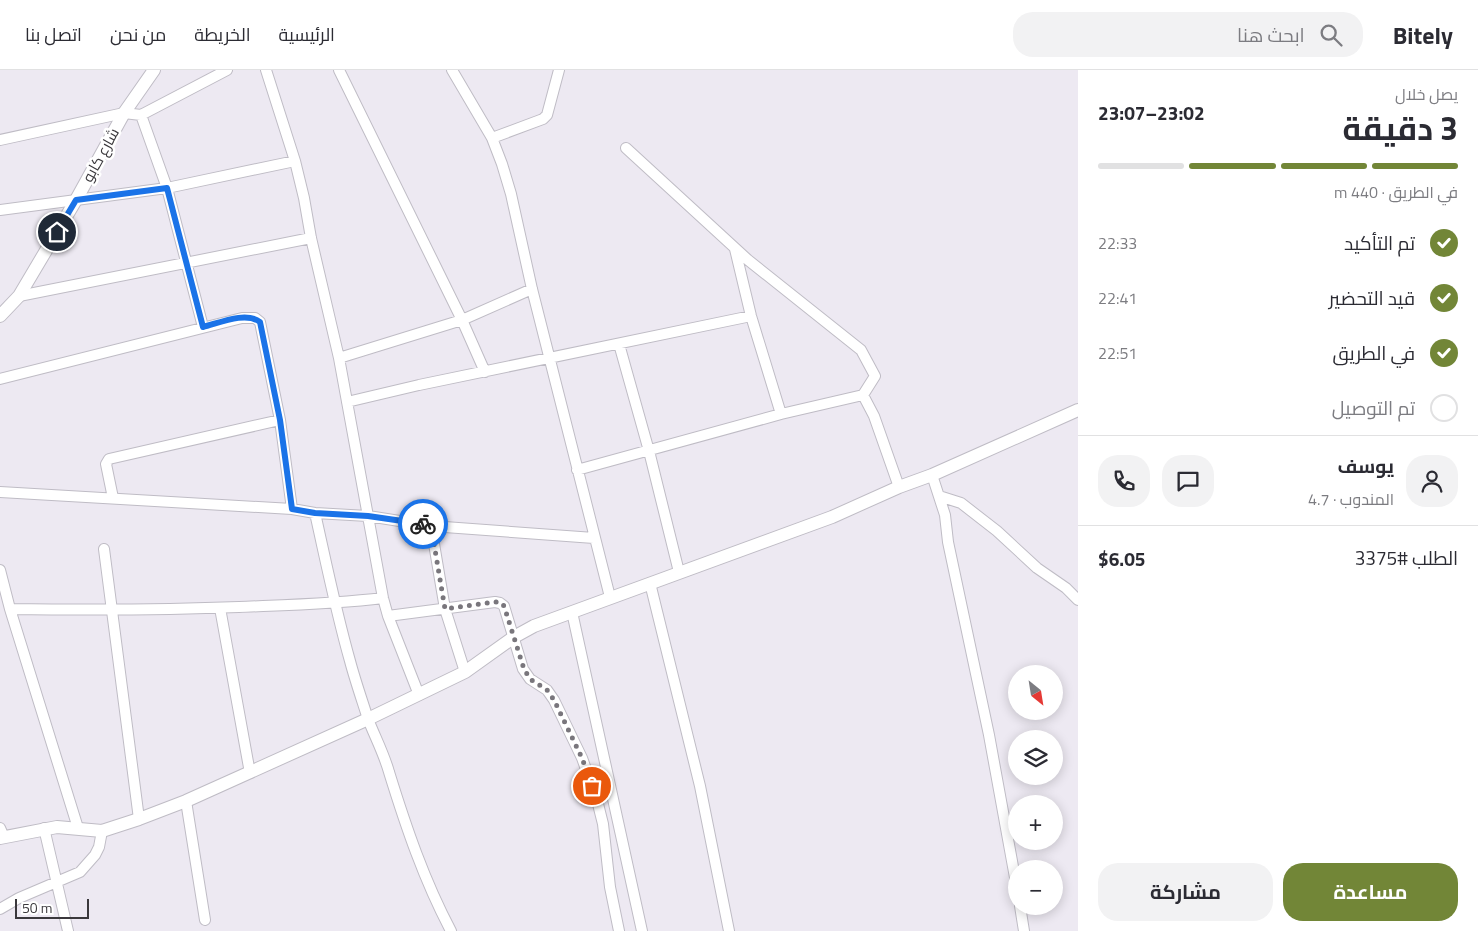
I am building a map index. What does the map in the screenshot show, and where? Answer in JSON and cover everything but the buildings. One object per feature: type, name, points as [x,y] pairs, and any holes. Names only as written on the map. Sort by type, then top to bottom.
[{"type":"street","name":"شارع كابو","points":[[0,316],[19,296],[76,200],[124,113],[154,70]]},
{"type":"street","points":[[0,140],[124,113],[141,115],[227,70]]},
{"type":"street","points":[[266,70],[295,161],[339,358],[383,598],[388,616],[419,695]]},
{"type":"street","points":[[339,70],[462,320],[485,372]]},
{"type":"street","points":[[452,70],[492,138],[511,194],[532,289],[610,597]]},
{"type":"street","points":[[492,138],[543,119],[547,115],[559,70]]},
{"type":"street","points":[[141,115],[167,188],[203,327]]},
{"type":"street","points":[[577,470],[781,414],[863,395],[875,376],[861,350],[748,260],[626,148]]},
{"type":"street","points":[[0,210],[167,188],[295,161]]},
{"type":"street","points":[[19,296],[311,238]]},
{"type":"street","points":[[735,248],[751,316],[781,414]]},
{"type":"street","points":[[339,358],[462,320],[532,289]]},
{"type":"street","points":[[347,402],[751,316]]},
{"type":"street","points":[[0,379],[203,327],[242,318],[255,318],[260,322],[280,420],[292,509]]},
{"type":"street","points":[[619,344],[649,450],[679,572]]},
{"type":"street","points":[[863,395],[874,416],[899,487]]},
{"type":"street","points":[[1,834],[57,826],[102,831],[186,801],[368,719],[465,672],[514,637],[534,626],[832,517],[1078,410]]},
{"type":"street","points":[[113,498],[106,464],[109,459],[280,420]]},
{"type":"street","points":[[932,475],[945,515],[948,542],[989,735],[1012,860]]},
{"type":"street","points":[[0,492],[292,509],[315,513],[368,516],[431,526],[594,538]]},
{"type":"street","points":[[939,496],[961,503],[997,531],[1037,568],[1066,588],[1078,600]]},
{"type":"street","points":[[315,513],[335,604],[368,719],[389,771],[405,824],[422,869],[451,931]]},
{"type":"street","points":[[431,526],[445,609],[465,672]]},
{"type":"street","points":[[104,549],[139,819]]},
{"type":"street","points":[[0,570],[10,609],[78,828]]},
{"type":"street","points":[[650,584],[700,786],[730,931]]},
{"type":"street","points":[[10,609],[112,611],[220,608],[335,604],[383,598]]},
{"type":"street","points":[[388,616],[500,602],[504,606],[524,669],[530,679],[547,690],[554,700],[582,758],[597,800],[603,824],[610,887],[619,931]]},
{"type":"street","points":[[220,608],[250,773]]},
{"type":"street","points":[[572,612],[642,931]]},
{"type":"street","points":[[186,801],[205,920]]},
{"type":"street","points":[[44,828],[58,881],[68,931]]},
{"type":"street","points":[[0,910],[19,898],[80,872],[99,847],[102,831]]},
{"type":"street","points":[[1021,915],[1024,931]]},
{"type":"way so far","points":[[423,524],[431,526],[445,609],[495,602],[500,602],[504,606],[524,669],[530,679],[547,690],[554,700],[582,758],[592,786]]},
{"type":"route","points":[[57,232],[76,200],[167,188],[203,327],[242,318],[255,318],[260,322],[280,420],[292,509],[315,513],[368,516],[423,524]]}]
